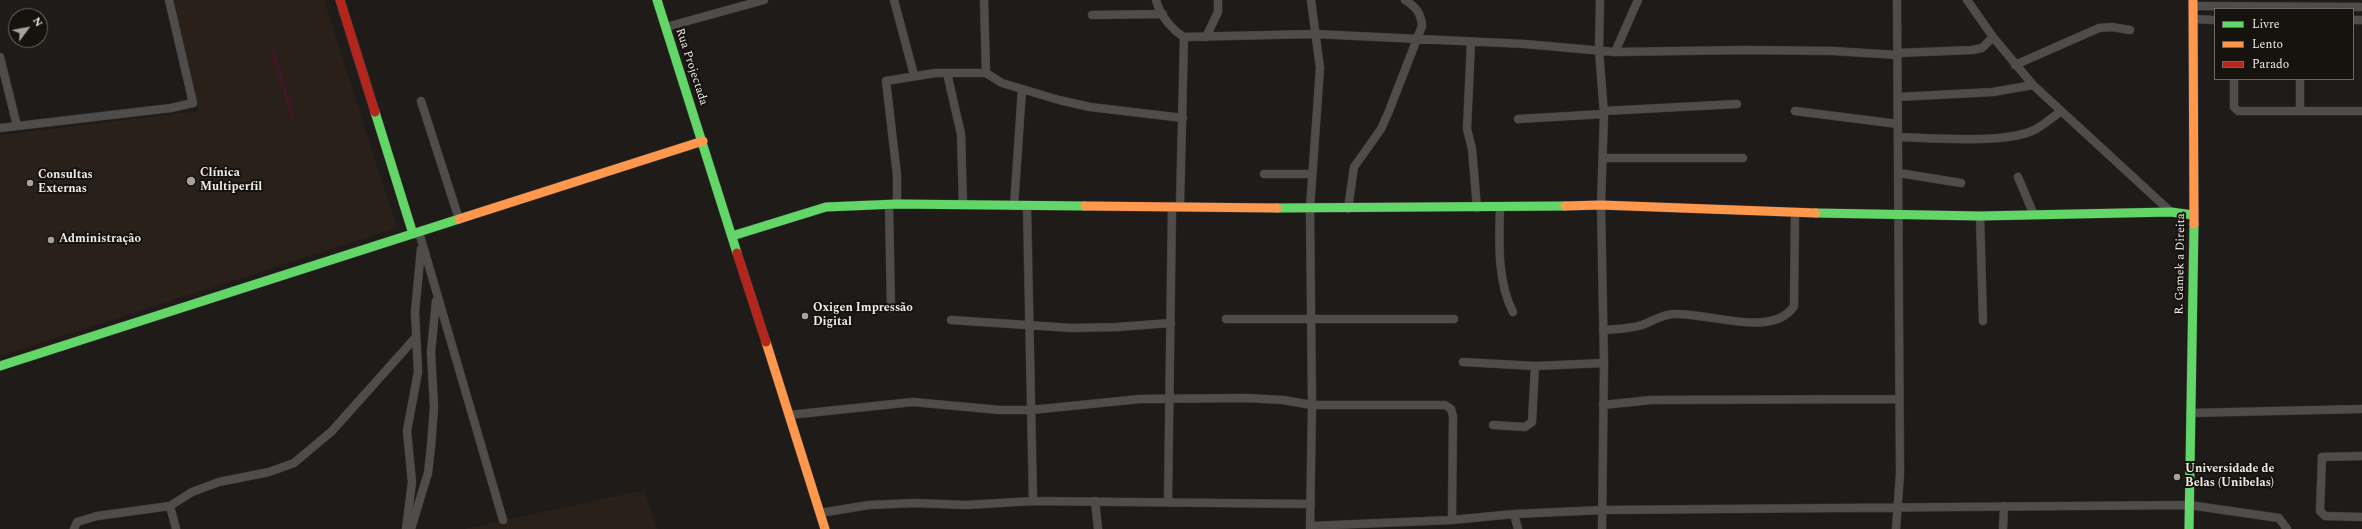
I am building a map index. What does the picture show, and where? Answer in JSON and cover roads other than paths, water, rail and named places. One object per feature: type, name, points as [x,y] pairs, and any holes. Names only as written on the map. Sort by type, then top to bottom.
[{"type":"street","points":[[0,128],[171,108],[194,103],[169,0]]},
{"type":"street","points":[[340,0],[422,251],[415,312],[418,372],[407,431],[412,482],[406,529]]},
{"type":"street","name":"Rua Projectada","points":[[656,0],[703,141],[825,529]]},
{"type":"street","points":[[666,27],[764,0]]},
{"type":"street","points":[[894,0],[914,74]]},
{"type":"street","points":[[984,0],[986,73]]},
{"type":"street","points":[[1156,0],[1175,32],[1184,37],[1314,34],[1471,42],[1615,52],[1747,50],[1833,51],[1898,54],[1972,50],[1982,48],[1993,37]]},
{"type":"street","points":[[1206,37],[1218,12],[1218,0]]},
{"type":"street","points":[[1311,0],[1314,34],[1320,68],[1311,174],[1310,208],[1312,320],[1310,528],[1452,520],[1514,514],[1603,510],[2189,505],[2279,518],[2288,529]]},
{"type":"street","points":[[1348,209],[1354,167],[1381,129],[1390,111],[1422,26],[1421,17],[1418,10],[1405,0]]},
{"type":"street","points":[[1600,0],[1599,50],[1604,113],[1601,205],[1604,363],[1602,529]]},
{"type":"street","points":[[1615,52],[1638,0]]},
{"type":"street","points":[[1896,529],[1898,508],[1899,399],[1897,0]]},
{"type":"street","points":[[1967,0],[1993,37],[2033,85],[2060,112],[2171,212]]},
{"type":"street","points":[[2193,3],[2301,8],[2362,7]]},
{"type":"street","name":"R. Gamek a Direita","points":[[2189,529],[2193,215],[2195,191],[2193,3]]},
{"type":"street","points":[[1092,15],[1163,14]]},
{"type":"street","points":[[2193,20],[2214,20]]},
{"type":"street","points":[[2015,65],[2099,28],[2112,27],[2130,30]]},
{"type":"street","points":[[1168,502],[1168,399],[1176,206],[1183,118],[1184,37]]},
{"type":"street","points":[[1471,42],[1467,129],[1472,149],[1477,208]]},
{"type":"street","points":[[0,57],[17,126]]},
{"type":"street","points":[[948,73],[961,134],[963,205]]},
{"type":"street","points":[[891,309],[893,205],[897,175],[886,81],[914,74],[986,73],[1002,83],[1090,107],[1183,118]]},
{"type":"street","points":[[2234,80],[2236,110],[2362,111]]},
{"type":"street","points":[[2300,80],[2300,110]]},
{"type":"street","points":[[1898,97],[1993,92],[2033,85]]},
{"type":"street","points":[[1014,206],[1022,89]]},
{"type":"street","points":[[421,101],[458,219]]},
{"type":"street","points":[[1518,119],[1737,104]]},
{"type":"street","points":[[1795,111],[1898,124]]},
{"type":"street","points":[[1898,137],[1952,139],[2009,137],[2032,131],[2060,112]]},
{"type":"street","points":[[0,366],[703,141]]},
{"type":"street","points":[[1603,158],[1743,158]]},
{"type":"street","points":[[1264,174],[1311,174]]},
{"type":"street","points":[[1898,174],[1961,183]]},
{"type":"street","points":[[2018,177],[2034,215]]},
{"type":"street","points":[[732,236],[826,207],[893,205],[1027,207],[1176,206],[1348,209],[1601,205],[1795,213],[1898,215],[1980,216],[2171,212],[2193,215]]},
{"type":"street","points":[[1027,207],[1033,501]]},
{"type":"street","points":[[1500,207],[1499,242],[1503,276],[1507,301],[1513,312]]},
{"type":"street","points":[[1603,330],[1630,328],[1672,314],[1754,322],[1779,320],[1786,316],[1794,306],[1795,213]]},
{"type":"street","points":[[1980,216],[1982,320]]},
{"type":"street","points":[[416,233],[435,286],[503,520]]},
{"type":"street","points":[[411,529],[428,473],[431,447],[434,407],[431,352],[437,313],[435,286]]},
{"type":"street","points":[[1226,319],[1454,319]]},
{"type":"street","points":[[951,320],[1029,326],[1117,327],[1171,323]]},
{"type":"street","points":[[74,529],[78,522],[97,516],[170,506],[192,492],[219,482],[269,472],[294,463],[332,431],[416,337]]},
{"type":"street","points":[[1463,362],[1534,366],[1604,363]]},
{"type":"street","points":[[1493,425],[1525,427],[1532,422],[1534,366]]},
{"type":"street","points":[[789,415],[913,402],[1000,410],[1031,410],[1104,402],[1168,399],[1246,398],[1283,400],[1312,405],[1435,404],[1451,409],[1453,416],[1452,520]]},
{"type":"street","points":[[1603,405],[1651,400],[1899,399]]},
{"type":"street","points":[[2190,413],[2362,409]]},
{"type":"street","points":[[2362,456],[2322,457],[2320,511],[2326,516],[2362,517]]},
{"type":"street","points":[[820,513],[869,505],[966,506],[1033,501],[1311,504]]},
{"type":"street","points":[[1095,501],[1098,529]]},
{"type":"street","points":[[170,506],[176,529]]},
{"type":"street","points":[[2003,529],[2004,506]]},
{"type":"street","points":[[1514,514],[1518,529]]},
{"type":"place","name":"Clínica Multiperfil","points":[[191,181]]},
{"type":"place","name":"Consultas Externas","points":[[30,183]]},
{"type":"place","name":"Administração","points":[[51,240]]},
{"type":"place","name":"Oxigen Impressão Digital","points":[[805,316]]},
{"type":"place","name":"Universidade de Belas (Unibelas)","points":[[2177,477]]}]
